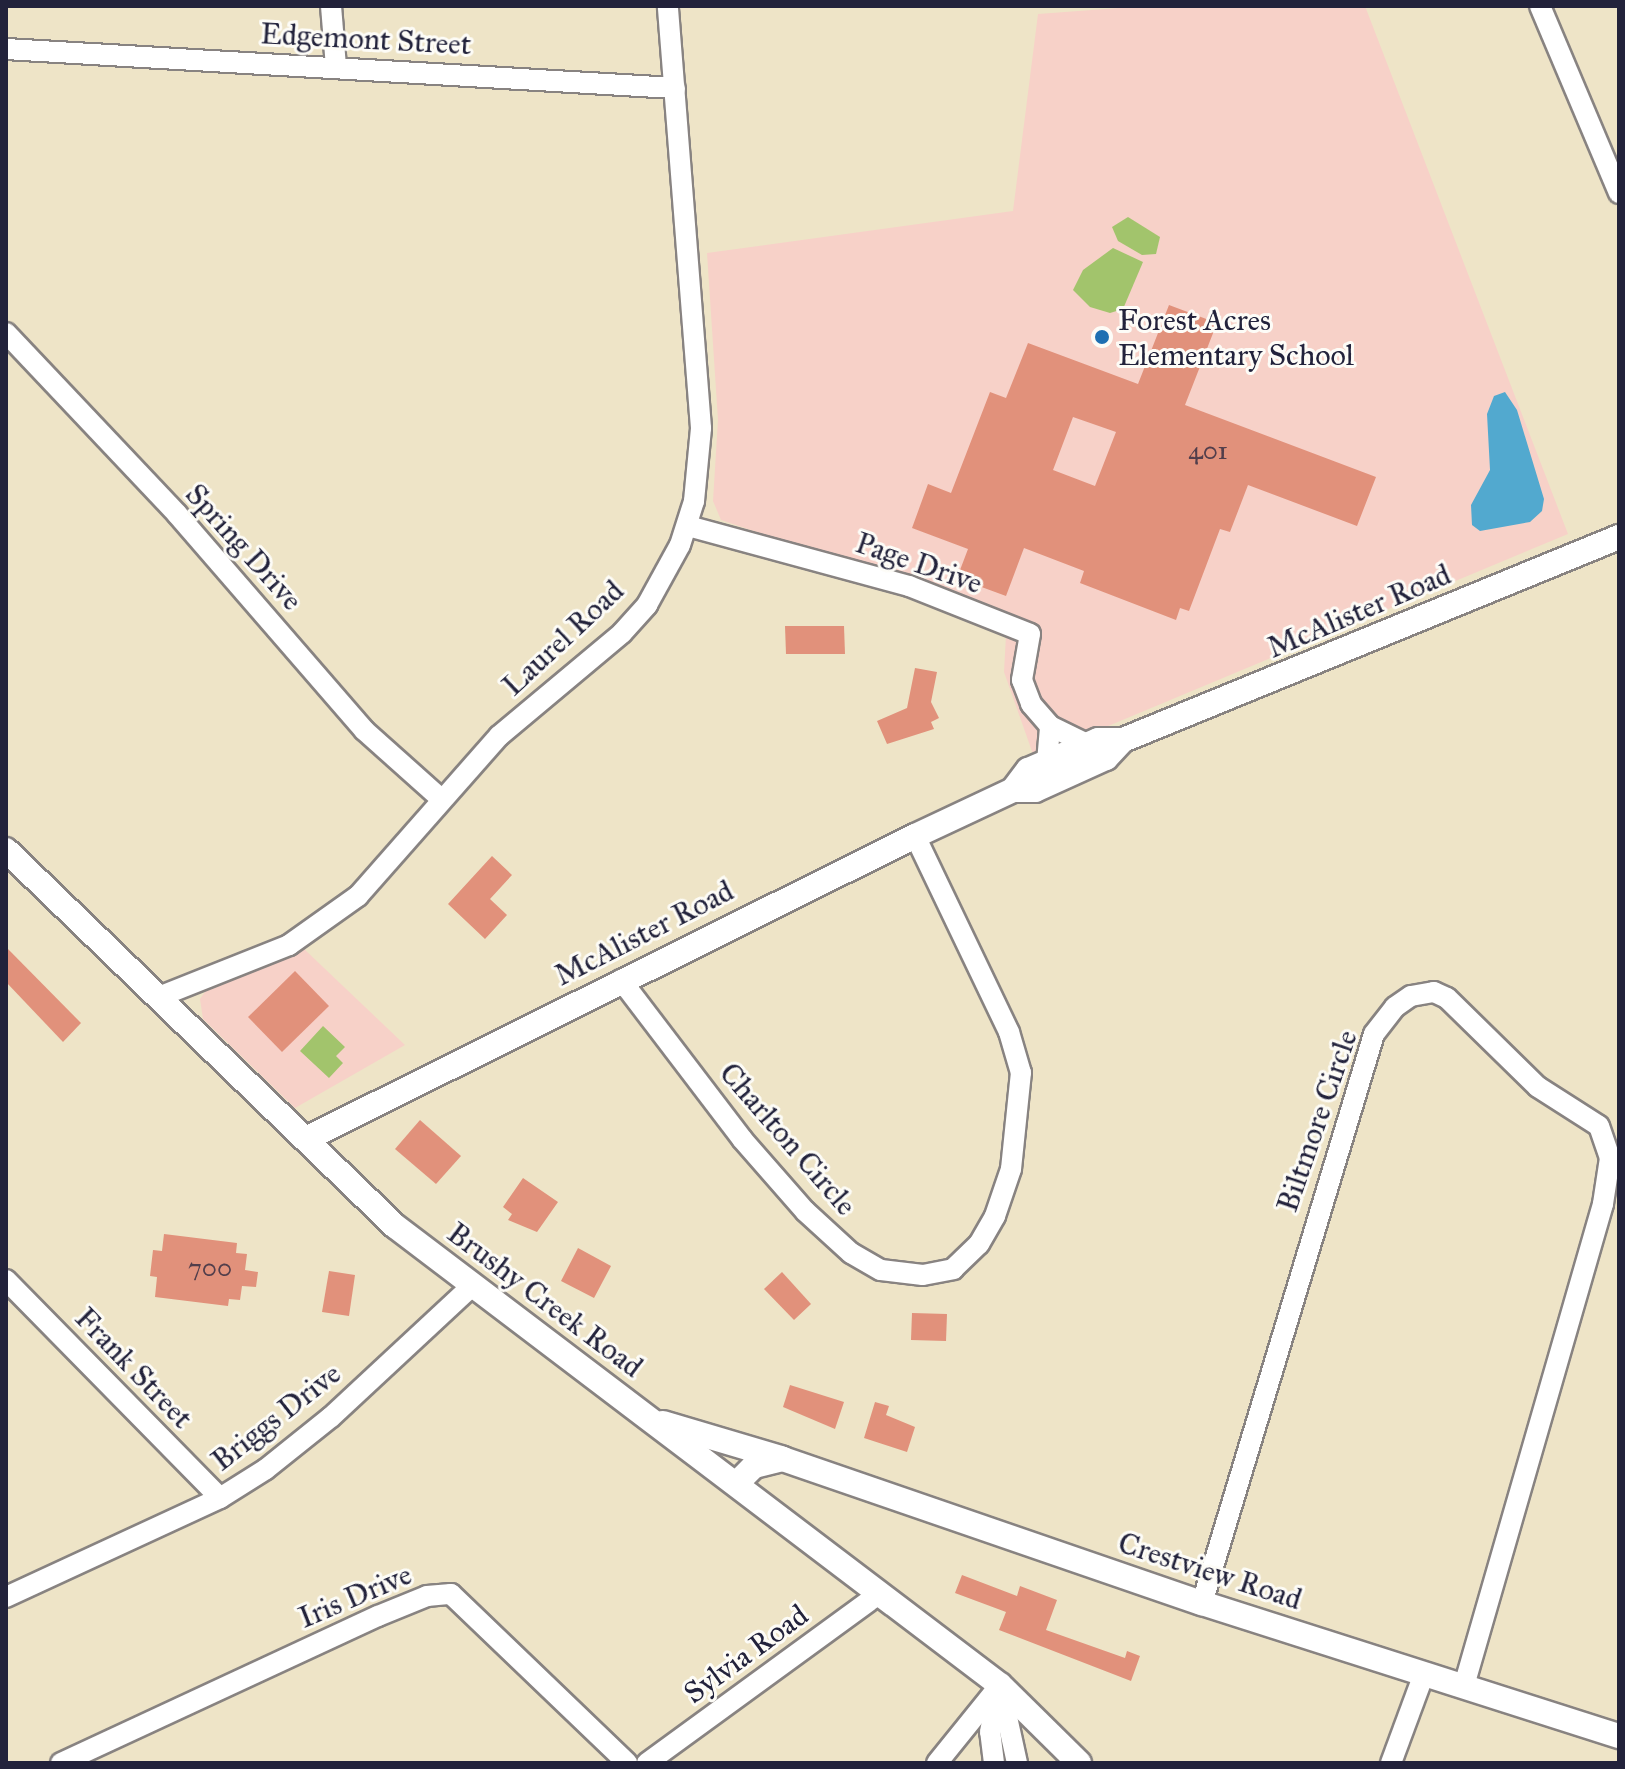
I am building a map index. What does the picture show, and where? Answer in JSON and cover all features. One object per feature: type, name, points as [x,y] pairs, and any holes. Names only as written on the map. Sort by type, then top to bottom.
[{"type":"street","points":[[331,6],[336,67]]},
{"type":"street","name":"Laurel Road","points":[[161,996],[289,945],[333,916],[378,878],[440,798],[499,736],[622,633],[647,605],[688,526],[701,428],[668,6]]},
{"type":"street","points":[[1540,6],[1619,193]]},
{"type":"street","name":"Edgemont Street","points":[[6,49],[675,88]]},
{"type":"street","name":"Spring Drive","points":[[6,333],[177,514],[364,730],[440,798]]},
{"type":"street","name":"Page Drive","points":[[688,526],[909,586],[1030,634],[1022,680],[1031,704],[1050,726],[1087,744]]},
{"type":"street","name":"McAlister Road","points":[[1013,790],[1028,770],[1087,744],[1123,740],[1619,537]]},
{"type":"street","points":[[1047,762],[1050,726]]},
{"type":"street","name":"McAlister Road","points":[[306,1139],[915,836],[1013,790],[1035,790],[1106,758],[1123,740]]},
{"type":"street","name":"Charlton Circle","points":[[621,980],[742,1139],[805,1211],[851,1253],[881,1270],[923,1275],[953,1269],[979,1244],[995,1216],[1011,1169],[1021,1073],[1009,1032],[915,836]]},
{"type":"street","name":"Brushy Creek Road","points":[[6,850],[161,996],[395,1226],[471,1287],[737,1483],[1000,1685],[1079,1763]]},
{"type":"street","name":"Biltmore Circle","points":[[1202,1603],[1374,1034],[1395,1007],[1411,996],[1434,992],[1447,998],[1538,1087],[1599,1126],[1610,1158],[1603,1204],[1464,1686]]},
{"type":"street","name":"Frank Street","points":[[6,1280],[220,1498]]},
{"type":"street","name":"Briggs Drive","points":[[6,1597],[220,1498],[266,1469],[331,1417],[471,1287]]},
{"type":"street","name":"Crestview Road","points":[[654,1421],[783,1459],[1202,1603],[1619,1736]]},
{"type":"street","points":[[737,1483],[754,1466],[783,1459]]},
{"type":"street","name":"Sylvia Road","points":[[647,1763],[880,1593]]},
{"type":"street","name":"Iris Drive","points":[[61,1763],[378,1616],[427,1596],[451,1594],[627,1763]]},
{"type":"street","points":[[1391,1763],[1424,1674]]},
{"type":"street","points":[[937,1763],[1000,1685]]},
{"type":"street","points":[[994,1763],[990,1732],[1000,1685]]},
{"type":"street","points":[[1000,1685],[1017,1763]]},
{"type":"shaded area","name":"Forest Acres Elementary School","points":[[1146,6],[1365,6],[1568,534],[1034,757],[1004,672],[1007,617],[721,520],[713,501],[718,420],[707,253],[1013,211],[1038,14]]},
{"type":"shaded area","points":[[302,947],[405,1045],[295,1108],[203,1019],[200,999],[207,989]]},
{"type":"green space","points":[[1128,217],[1160,237],[1156,254],[1142,255],[1118,241],[1112,227]]},
{"type":"green space","points":[[1113,248],[1143,262],[1123,309],[1110,313],[1090,307],[1073,290],[1083,270]]},
{"type":"green space","points":[[323,1026],[345,1047],[336,1056],[343,1063],[329,1078],[300,1051]]},
{"type":"water","points":[[1505,392],[1517,410],[1544,499],[1542,511],[1530,522],[1480,531],[1472,525],[1471,505],[1490,470],[1487,414],[1494,396]]},
{"type":"building","points":[[1169,305],[1217,323],[1185,405],[1376,477],[1357,526],[1248,485],[1230,532],[1220,529],[1189,611],[1180,608],[1176,620],[1080,583],[1084,571],[1024,548],[1006,596],[957,578],[968,549],[912,528],[928,484],[951,493],[990,392],[1006,398],[1028,343],[1138,384]],"holes":[[[1073,417],[1116,432],[1095,486],[1053,470]]]},
{"type":"building","points":[[785,626],[844,626],[845,654],[786,654]]},
{"type":"building","points":[[915,668],[937,672],[931,702],[939,718],[931,722],[934,729],[887,744],[877,721],[907,708]]},
{"type":"building","points":[[492,856],[512,875],[490,899],[507,915],[485,939],[448,904]]},
{"type":"building","points":[[6,947],[81,1023],[63,1042],[6,982]]},
{"type":"building","points":[[295,971],[329,1006],[282,1052],[248,1017]]},
{"type":"building","points":[[420,1120],[461,1156],[436,1184],[395,1149]]},
{"type":"building","points":[[523,1178],[558,1202],[537,1232],[508,1220],[512,1214],[503,1207]]},
{"type":"building","points":[[164,1234],[237,1243],[236,1253],[247,1254],[245,1270],[258,1272],[256,1287],[242,1286],[240,1300],[229,1299],[228,1306],[155,1297],[157,1277],[150,1276],[153,1250],[162,1251]]},
{"type":"building","points":[[578,1248],[611,1266],[594,1298],[561,1281]]},
{"type":"building","points":[[329,1271],[355,1275],[349,1316],[322,1312]]},
{"type":"building","points":[[782,1272],[811,1304],[794,1320],[764,1289]]},
{"type":"building","points":[[912,1313],[947,1314],[946,1341],[911,1340]]},
{"type":"building","points":[[790,1385],[844,1402],[835,1429],[783,1407]]},
{"type":"building","points":[[875,1402],[889,1406],[886,1415],[915,1427],[907,1452],[864,1438]]},
{"type":"building","points":[[962,1575],[1017,1596],[1020,1586],[1057,1600],[1046,1630],[1125,1658],[1127,1651],[1140,1656],[1131,1681],[999,1630],[1006,1612],[955,1593]]},
{"type":"place","name":"Forest Acres Elementary School","points":[[1102,337]]}]
